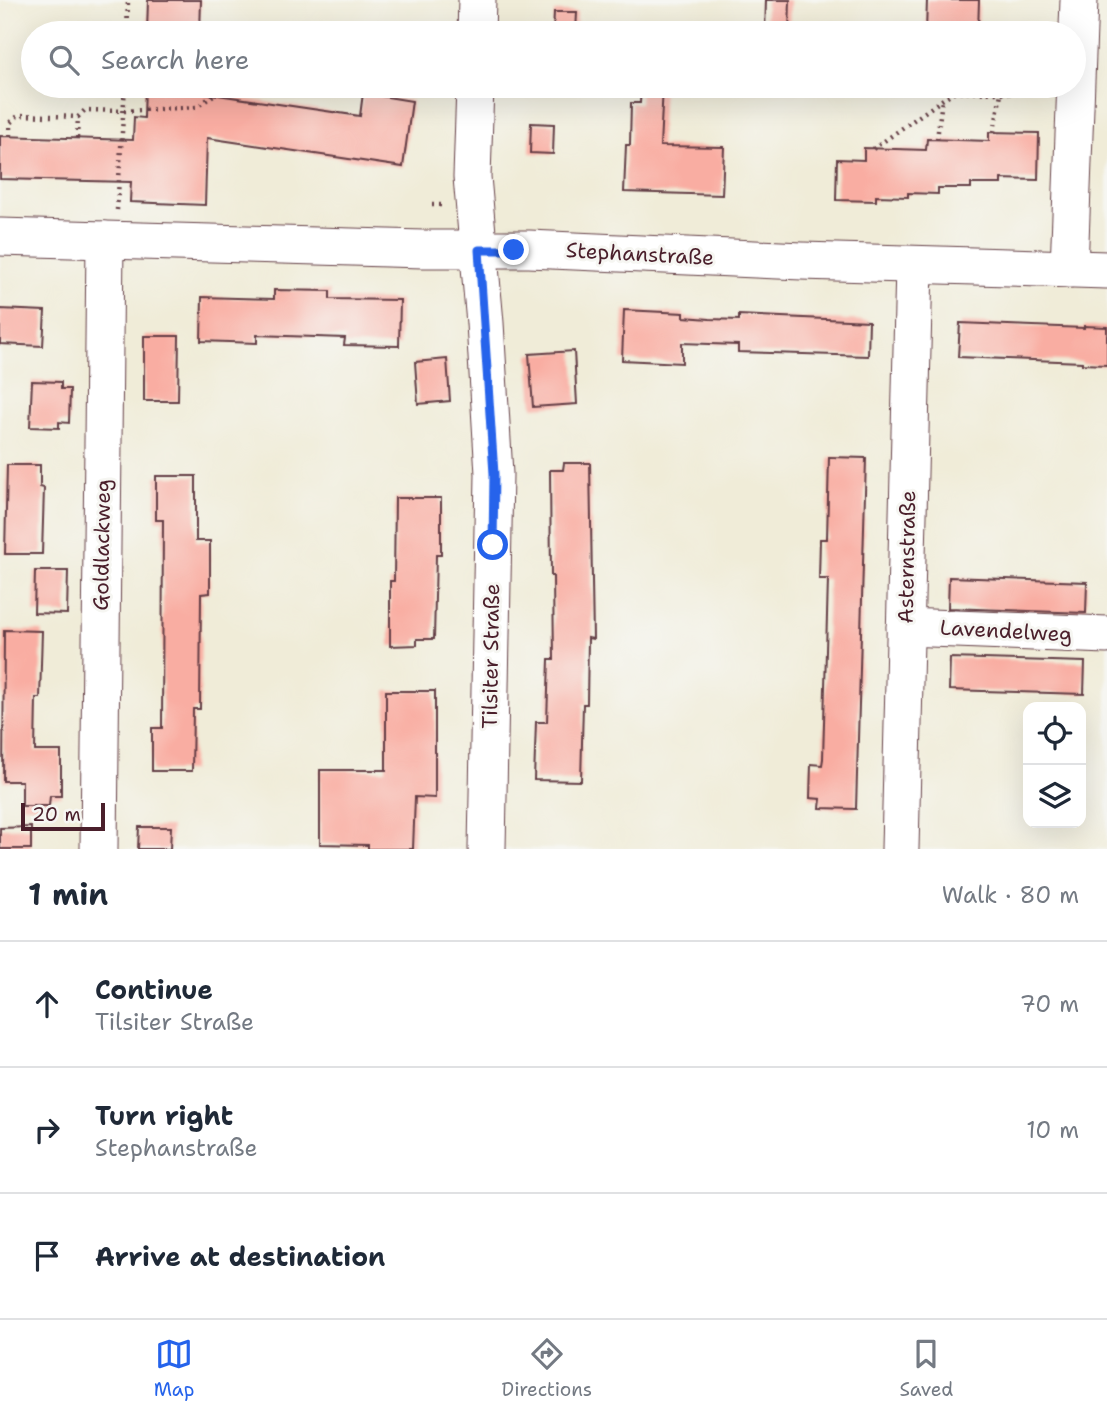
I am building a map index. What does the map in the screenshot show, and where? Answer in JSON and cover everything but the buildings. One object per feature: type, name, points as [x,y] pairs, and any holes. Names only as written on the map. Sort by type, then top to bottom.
[{"type":"street","points":[[476,21],[477,0]]},
{"type":"street","points":[[1078,21],[1079,0]]},
{"type":"street","name":"Tilsiter Straße","points":[[475,98],[472,177],[494,474],[487,849]]},
{"type":"street","points":[[1069,270],[1075,98]]},
{"type":"street","name":"Stephanstraße","points":[[0,237],[1107,271]]},
{"type":"street","name":"Goldlackweg","points":[[99,849],[105,240]]},
{"type":"street","name":"Asternstraße","points":[[900,849],[914,265]]},
{"type":"street","name":"Lavendelweg","points":[[905,627],[1107,635]]},
{"type":"path","points":[[127,21],[128,0]]},
{"type":"path","points":[[105,240],[118,209],[125,98]]},
{"type":"path","points":[[77,138],[78,117],[85,110],[197,107],[209,98]]},
{"type":"path","points":[[873,149],[945,98]]},
{"type":"path","points":[[994,132],[1000,98]]},
{"type":"path","points":[[937,139],[942,100]]},
{"type":"path","points":[[10,136],[10,123],[19,115],[78,117]]},
{"type":"route","points":[[493,545],[494,474],[479,250],[514,250]]}]
